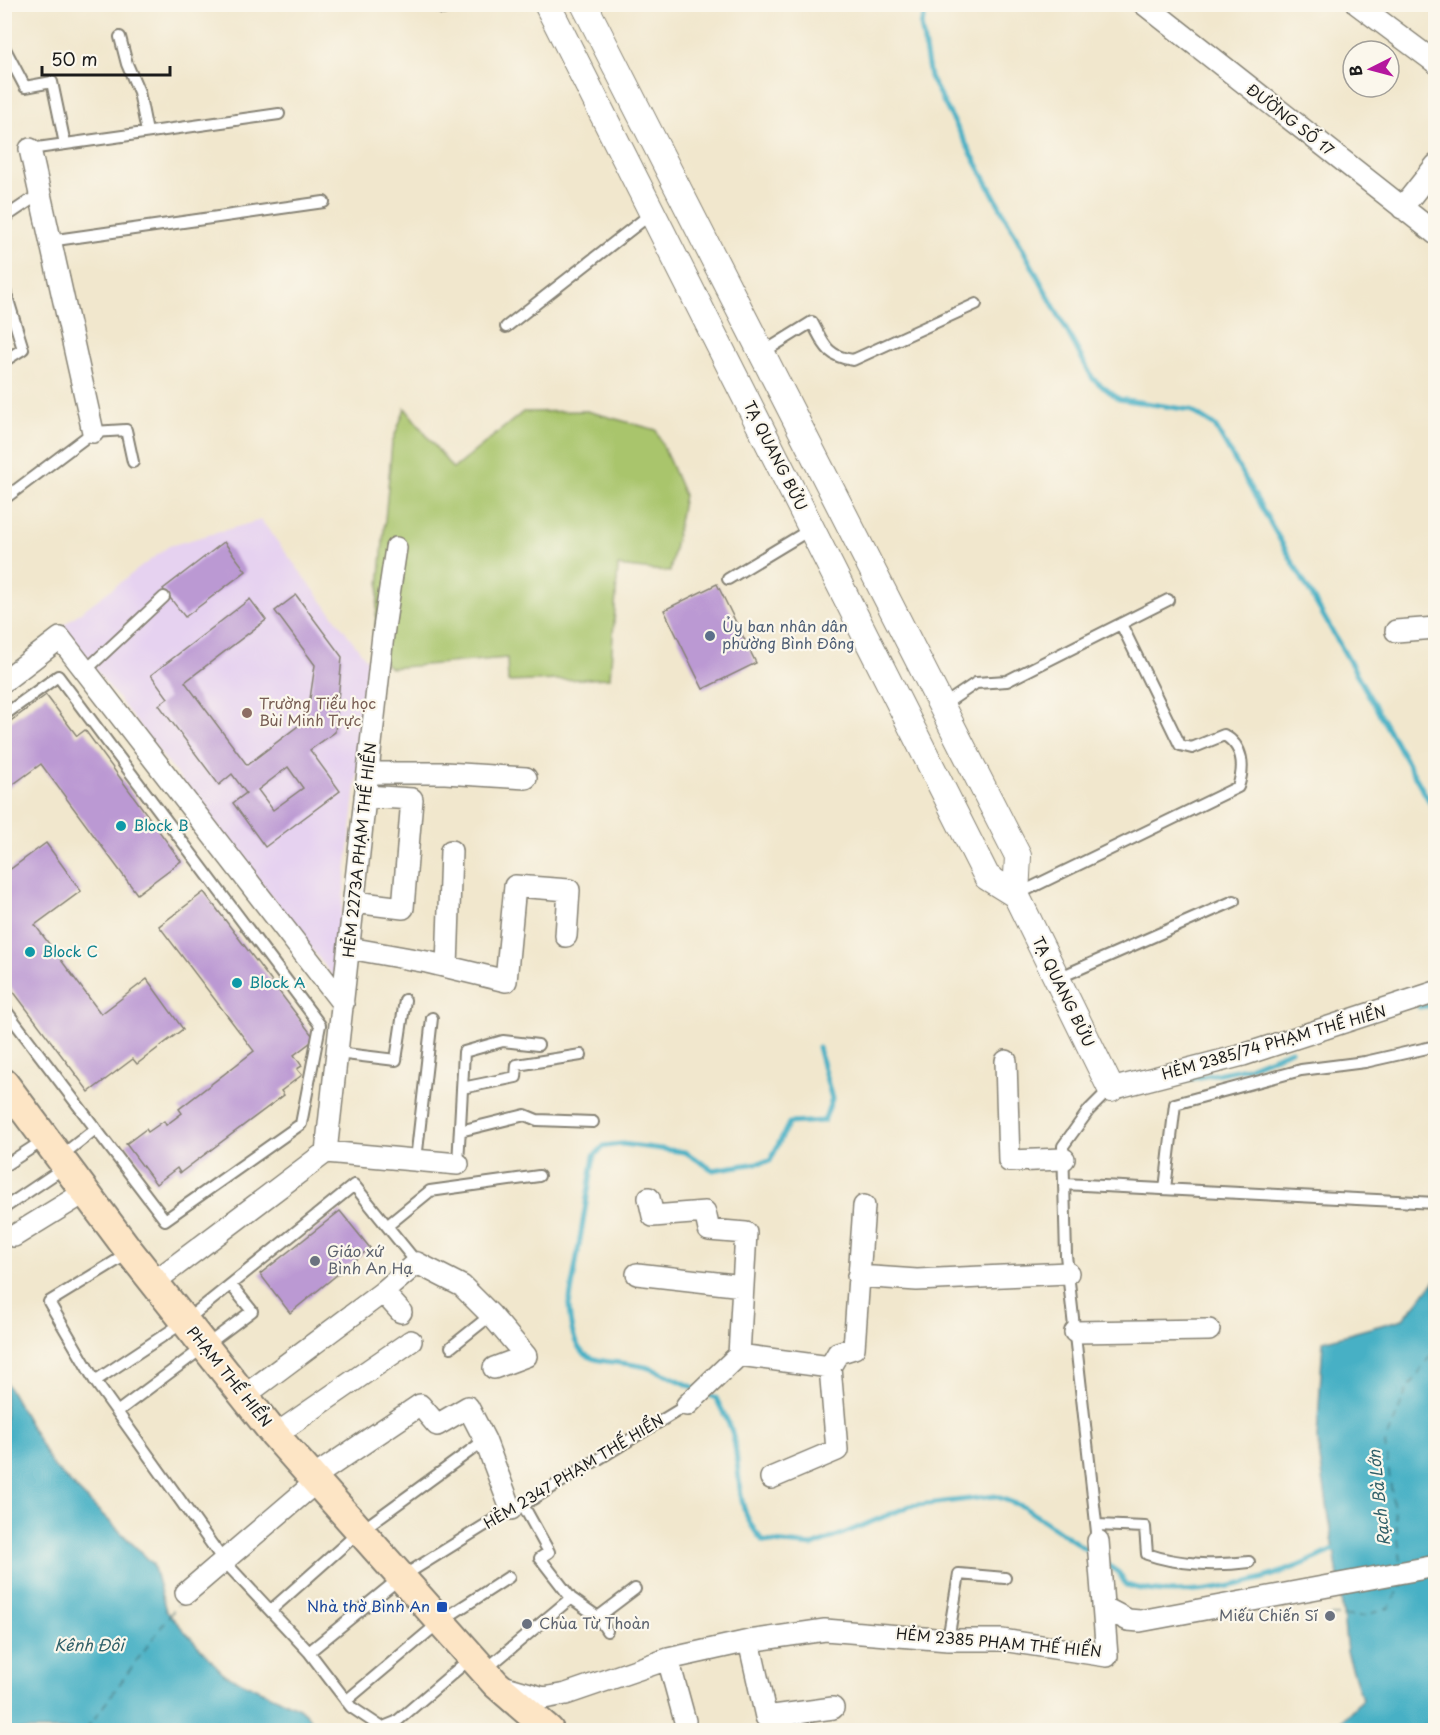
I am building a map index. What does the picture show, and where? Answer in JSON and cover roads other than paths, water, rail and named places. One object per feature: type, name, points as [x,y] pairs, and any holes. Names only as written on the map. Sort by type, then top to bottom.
[{"type":"main road","name":"PHẠM THẾ HIỂN","points":[[10,1100],[59,1153],[130,1252],[275,1435],[484,1670],[544,1726]]},
{"type":"street","points":[[551,13],[583,4]]},
{"type":"street","name":"TẠ QUANG BỬU","points":[[583,4],[1018,856],[1016,895],[1111,1089]]},
{"type":"street","name":"ĐƯỜNG SỐ 17","points":[[1144,4],[1436,234]]},
{"type":"street","points":[[1357,4],[1436,63]]},
{"type":"street","name":"TẠ QUANG BỬU","points":[[551,13],[987,877],[1016,895]]},
{"type":"street","points":[[30,148],[38,195],[93,432]]},
{"type":"street","points":[[1402,208],[1436,165]]},
{"type":"street","points":[[812,529],[843,512]]},
{"type":"street","name":"HẺM 2273A PHẠM THẾ HIỂN","points":[[326,1152],[365,796],[396,548]]},
{"type":"street","points":[[1396,631],[1436,628]]},
{"type":"street","points":[[4,681],[60,638],[343,1004]]},
{"type":"street","points":[[368,773],[445,773],[526,778]]},
{"type":"street","points":[[354,902],[403,908],[412,800],[365,796]]},
{"type":"street","points":[[447,967],[451,851]]},
{"type":"street","points":[[349,948],[506,981],[515,886],[569,890],[566,936]]},
{"type":"street","name":"HẺM 2385/74 PHẠM THẾ HIỂN","points":[[1111,1089],[1243,1055],[1436,992]]},
{"type":"street","points":[[1006,1061],[1008,1161],[1064,1159]]},
{"type":"street","points":[[154,1282],[326,1152],[458,1164]]},
{"type":"street","points":[[14,1236],[87,1191]]},
{"type":"street","points":[[649,1198],[653,1216],[705,1212],[709,1230],[746,1233],[739,1354],[830,1367]]},
{"type":"street","points":[[771,1478],[837,1450],[830,1367],[838,1353],[854,1348],[864,1206]]},
{"type":"street","points":[[244,1396],[383,1292],[417,1263],[462,1286],[491,1315],[526,1356],[494,1368]]},
{"type":"street","points":[[858,1276],[917,1280],[1068,1273]]},
{"type":"street","points":[[637,1274],[743,1286]]},
{"type":"street","points":[[383,1292],[401,1312]]},
{"type":"street","points":[[1075,1332],[1209,1330]]},
{"type":"street","points":[[275,1435],[411,1341]]},
{"type":"street","name":"HẺM 2347 PHẠM THẾ HIỂN","points":[[687,1405],[739,1354]]},
{"type":"street","points":[[186,1593],[314,1480],[420,1405],[437,1425],[468,1407],[517,1507]]},
{"type":"street","name":"HẺM 2385 PHẠM THẾ HIỂN","points":[[484,1670],[544,1698],[566,1694],[668,1659],[750,1641],[825,1630],[948,1640],[1002,1640],[1107,1656],[1097,1533]]},
{"type":"street","points":[[1103,1607],[1128,1620],[1140,1621],[1436,1566]]},
{"type":"street","points":[[750,1641],[766,1717],[832,1708]]},
{"type":"street","points":[[668,1659],[685,1721]]},
{"type":"lane","points":[[432,4],[443,9],[456,4]]},
{"type":"lane","points":[[120,37],[127,64],[139,92],[147,132]]},
{"type":"lane","points":[[4,47],[25,87],[52,82],[65,144]]},
{"type":"lane","points":[[30,148],[279,114]]},
{"type":"lane","points":[[4,218],[38,195]]},
{"type":"lane","points":[[49,241],[324,202]]},
{"type":"lane","points":[[506,327],[652,213]]},
{"type":"lane","points":[[4,287],[23,349],[4,361]]},
{"type":"lane","points":[[761,353],[812,322],[825,347],[833,356],[853,360],[976,304]]},
{"type":"lane","points":[[4,499],[93,432],[126,430],[134,462]]},
{"type":"lane","points":[[728,579],[812,529]]},
{"type":"lane","points":[[85,672],[164,597]]},
{"type":"lane","points":[[942,707],[976,683],[1007,681],[1168,600]]},
{"type":"lane","points":[[1016,895],[1238,787],[1242,773],[1241,757],[1235,742],[1224,735],[1192,748],[1180,745],[1121,624]]},
{"type":"lane","points":[[4,715],[58,676],[320,1025],[301,1124],[165,1220],[94,1130],[4,1008]]},
{"type":"lane","points":[[1056,979],[1234,901]]},
{"type":"lane","points":[[337,1053],[396,1060],[405,1000]]},
{"type":"lane","points":[[416,1160],[432,1018]]},
{"type":"lane","points":[[458,1164],[464,1052],[503,1041],[538,1045]]},
{"type":"lane","points":[[1165,1189],[1175,1104],[1301,1070],[1365,1062],[1436,1046]]},
{"type":"lane","points":[[462,1088],[516,1077],[517,1065],[581,1055]]},
{"type":"lane","name":"HẺM 2385 PHẠM THẾ HIỂN","points":[[1097,1533],[1068,1273],[1063,1146],[1089,1110],[1111,1089]]},
{"type":"lane","points":[[460,1131],[525,1115],[537,1120],[593,1122]]},
{"type":"lane","points":[[4,1208],[59,1153],[94,1130]]},
{"type":"lane","points":[[4,1167],[59,1153]]},
{"type":"lane","points":[[387,1226],[430,1191],[539,1176]]},
{"type":"lane","points":[[1064,1184],[1436,1203]]},
{"type":"lane","points":[[95,1381],[184,1322],[354,1185],[417,1263]]},
{"type":"lane","points":[[130,1252],[49,1302],[95,1381],[223,1560],[309,1652],[346,1701],[379,1729],[400,1726],[484,1670],[572,1598]]},
{"type":"lane","points":[[117,1412],[252,1311],[231,1285]]},
{"type":"lane","points":[[451,1347],[491,1315]]},
{"type":"lane","name":"HẺM 2347 PHẠM THẾ HIỂN","points":[[309,1652],[400,1578],[687,1405]]},
{"type":"lane","points":[[271,1610],[359,1532],[485,1440]]},
{"type":"lane","points":[[517,1507],[549,1552],[540,1557],[572,1598],[598,1617],[607,1631]]},
{"type":"lane","points":[[1097,1533],[1145,1527],[1147,1554],[1158,1558],[1228,1565],[1249,1562]]},
{"type":"lane","points":[[948,1640],[959,1574],[1005,1578]]},
{"type":"lane","points":[[346,1701],[441,1621],[509,1577]]},
{"type":"lane","points":[[598,1617],[635,1589]]},
{"type":"water","name":"Rạch Bà Lớn","points":[[1435,1281],[1435,1730],[1333,1730],[1362,1699],[1347,1652],[1341,1596],[1317,1439],[1323,1341],[1403,1319]]},
{"type":"water","name":"Kênh Đôi","points":[[5,1381],[53,1466],[153,1564],[166,1611],[224,1674],[299,1708],[323,1730],[7,1730],[4,1728]]},
{"type":"waterway","points":[[929,4],[921,25],[930,77],[1093,379],[1119,399],[1190,410],[1215,426],[1436,813]]},
{"type":"waterway","points":[[1419,1007],[1436,1005]]},
{"type":"waterway","points":[[697,1389],[646,1367],[591,1357],[582,1352],[576,1342],[571,1327],[569,1305],[594,1156],[604,1146],[622,1144],[685,1152],[713,1170],[770,1161],[789,1123],[824,1121],[832,1099],[818,1047]]},
{"type":"waterway","points":[[1185,1080],[1246,1068],[1291,1050]]},
{"type":"waterway","points":[[705,1393],[716,1398],[732,1432],[742,1503],[753,1529],[763,1541],[813,1546],[910,1506],[995,1496],[1022,1506],[1093,1554]]},
{"type":"waterway","points":[[1105,1563],[1119,1573],[1126,1585],[1179,1592],[1207,1590],[1263,1578],[1290,1569],[1339,1547]]},
{"type":"place","name":"Ủy ban nhân dân phường Bình Đông","points":[[710,636]]},
{"type":"place","name":"Trường Tiểu học Bùi Minh Trực","points":[[247,713]]},
{"type":"place","name":"Block B","points":[[121,826]]},
{"type":"place","name":"Block C","points":[[30,952]]},
{"type":"place","name":"Block A","points":[[237,983]]},
{"type":"place","name":"Giáo xứ Bình An Hạ","points":[[315,1261]]},
{"type":"place","name":"Nhà thờ Bình An","points":[[442,1607]]},
{"type":"place","name":"Miếu Chiến Sĩ","points":[[1330,1616]]},
{"type":"place","name":"Chùa Từ Thoàn","points":[[527,1624]]}]
